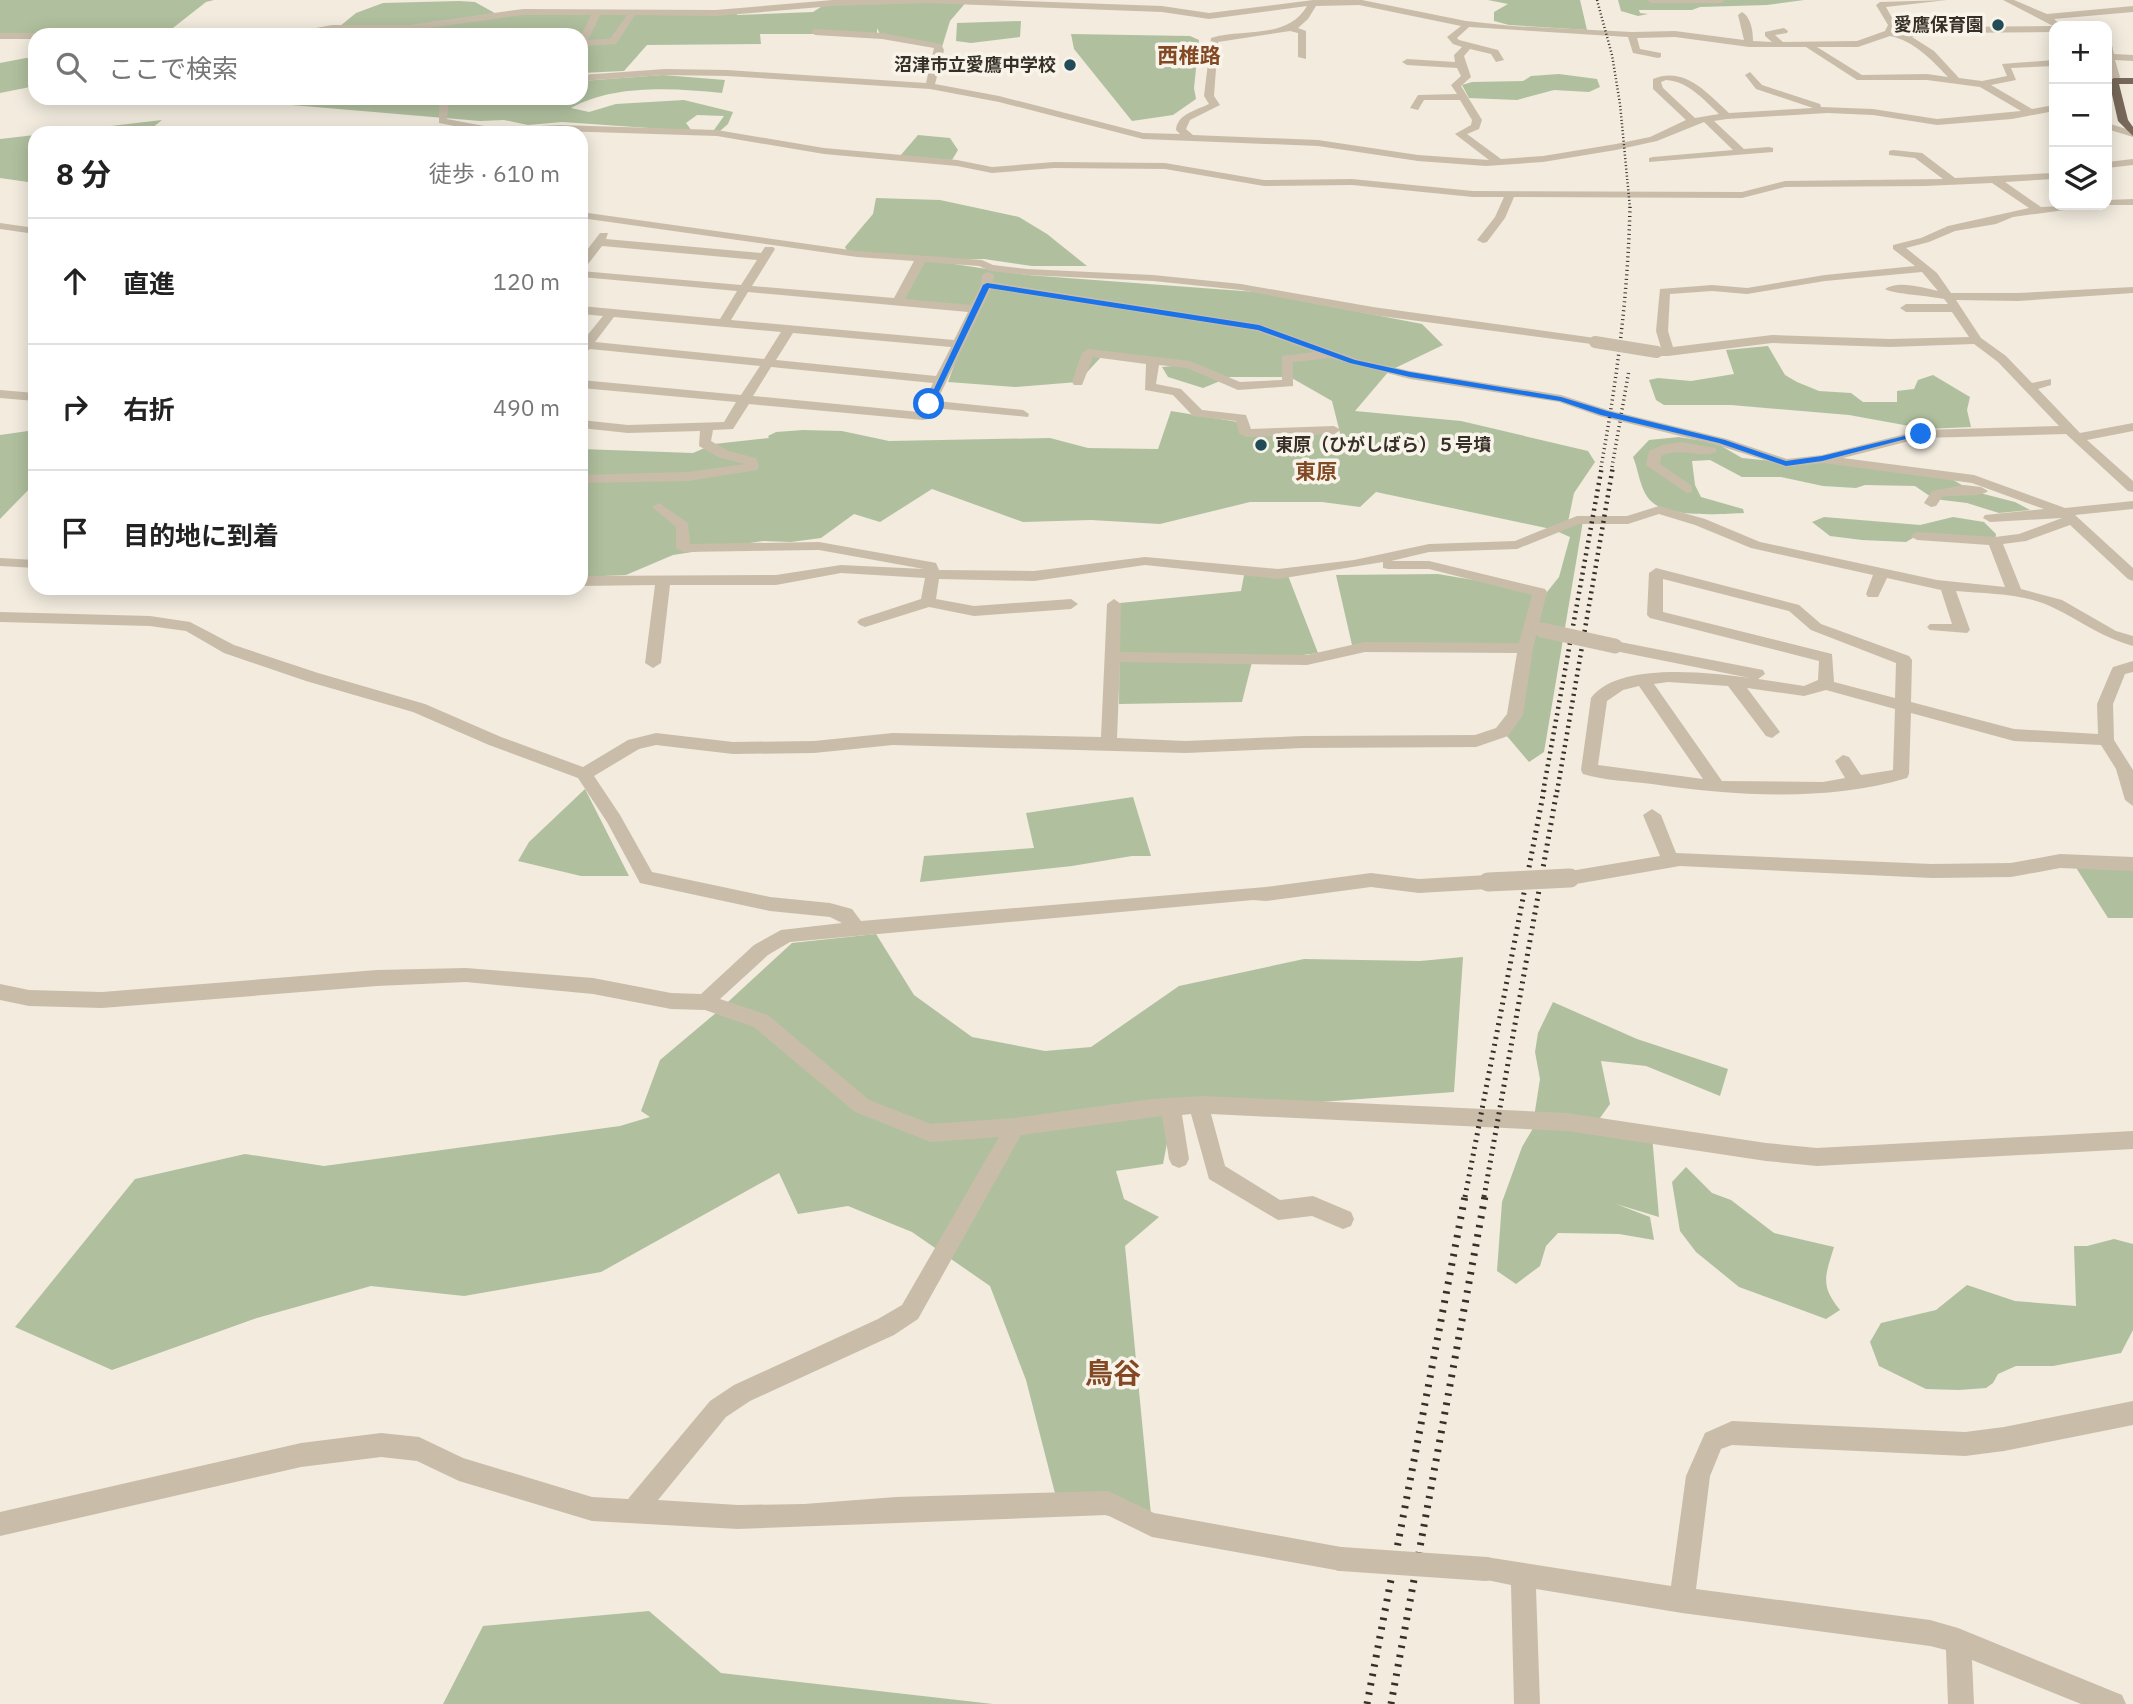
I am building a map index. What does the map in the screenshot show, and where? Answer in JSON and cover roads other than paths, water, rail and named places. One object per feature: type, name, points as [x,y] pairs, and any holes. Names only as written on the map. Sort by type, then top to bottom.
[{"type":"main road","points":[[2112,80],[2133,81]]},
{"type":"main road","points":[[2112,83],[2123,121],[2133,133]]},
{"type":"street","points":[[332,28],[431,26],[504,13],[716,13],[803,3],[928,0],[1162,9],[1209,16],[1359,1],[1466,24],[1675,34],[1749,44],[1782,45],[1858,44],[1889,33],[1904,36],[1942,30],[2049,28]]},
{"type":"street","points":[[1651,0],[1721,0]]},
{"type":"street","points":[[1875,3],[1943,0]]},
{"type":"street","points":[[2007,0],[2050,21]]},
{"type":"street","points":[[2095,0],[2101,21]]},
{"type":"street","points":[[1875,3],[1892,25],[1889,33]]},
{"type":"street","points":[[1292,29],[1302,21],[1313,4]]},
{"type":"street","points":[[488,6],[504,13]]},
{"type":"street","points":[[2046,17],[2133,9]]},
{"type":"street","points":[[588,30],[597,11]]},
{"type":"street","points":[[588,43],[613,42],[634,12]]},
{"type":"street","points":[[1742,15],[1748,30],[1749,44]]},
{"type":"street","points":[[1466,24],[1464,29],[1452,37],[1468,46],[1495,52],[1499,60]]},
{"type":"street","points":[[1193,140],[1181,130],[1181,124],[1187,118],[1215,106],[1209,96],[1214,40],[1223,36],[1292,29],[1302,31],[1303,57]]},
{"type":"street","points":[[1782,45],[1768,34],[1784,31]]},
{"type":"street","points":[[815,32],[882,36],[937,46],[939,50],[930,86]]},
{"type":"street","points":[[1632,34],[1636,51],[1658,55]]},
{"type":"street","points":[[0,36],[28,36]]},
{"type":"street","points":[[1904,36],[1931,53],[1955,79]]},
{"type":"street","points":[[1808,45],[1821,56],[1854,71],[1860,78],[1955,79],[1982,84],[2031,113]]},
{"type":"street","points":[[1468,46],[1459,55],[1466,77],[1456,85],[1477,120],[1475,127],[1460,134],[1499,162]]},
{"type":"street","points":[[2112,58],[2133,58]]},
{"type":"street","points":[[1407,62],[1460,65]]},
{"type":"street","points":[[1816,64],[1835,62]]},
{"type":"street","points":[[1982,84],[2013,78],[2006,66],[2049,63]]},
{"type":"street","points":[[1877,66],[1886,68],[1897,79]]},
{"type":"street","points":[[588,77],[643,73],[727,73],[930,86],[1013,102],[1133,134],[1193,140],[1318,143],[1429,160],[1499,162],[1543,159],[1653,139],[1699,120],[1747,114],[1823,110],[1873,112],[1937,122],[1979,122],[2049,109]]},
{"type":"street","points":[[1749,75],[1759,87],[1853,123]]},
{"type":"street","points":[[1727,116],[1687,83],[1669,76],[1656,81],[1658,89],[1742,153]]},
{"type":"street","points":[[1415,108],[1421,97],[1464,97]]},
{"type":"street","points":[[443,105],[442,121],[468,126]]},
{"type":"street","points":[[1747,114],[1756,124]]},
{"type":"street","points":[[2112,127],[2133,133]]},
{"type":"street","points":[[588,129],[717,133],[824,151],[957,163],[992,170],[1054,165],[1165,166],[1264,183],[1352,182],[1442,192],[1510,195],[1742,195],[1785,184],[2049,176]]},
{"type":"street","points":[[1653,160],[1769,150]]},
{"type":"street","points":[[1893,153],[1918,155],[1952,181]]},
{"type":"street","points":[[2112,164],[2133,162]]},
{"type":"street","points":[[1995,180],[2037,209]]},
{"type":"street","points":[[1483,240],[1500,218],[1510,195]]},
{"type":"street","points":[[2112,203],[2133,202]]},
{"type":"street","points":[[2049,208],[2010,214],[1985,224],[1952,228],[1925,240],[1897,247],[1933,275],[1977,340],[2002,359],[2073,434],[2133,488]]},
{"type":"street","points":[[588,216],[857,254],[982,263],[990,268],[1153,278],[1241,287],[1373,311],[1662,352],[1772,339],[1890,343],[1977,340]]},
{"type":"street","points":[[588,257],[617,219]]},
{"type":"street","points":[[0,226],[28,230]]},
{"type":"street","points":[[723,323],[774,241]]},
{"type":"street","points":[[588,243],[765,257]]},
{"type":"street","points":[[898,302],[921,259]]},
{"type":"street","points":[[588,384],[923,416],[987,285],[990,268]]},
{"type":"street","points":[[1662,352],[1664,291],[1712,288],[1747,291],[1825,278],[1922,269]]},
{"type":"street","points":[[588,275],[974,309]]},
{"type":"street","points":[[987,285],[1259,328],[1327,354],[1410,375],[1561,399],[1604,413],[1722,442],[1786,464]]},
{"type":"street","points":[[1891,289],[1912,289],[1948,296],[2018,297],[2127,290],[2133,304]]},
{"type":"street","points":[[1906,307],[1956,308]]},
{"type":"street","points":[[588,311],[958,344]]},
{"type":"street","points":[[588,344],[611,313]]},
{"type":"street","points":[[588,425],[628,429],[728,426],[789,329]]},
{"type":"street","points":[[588,349],[941,380]]},
{"type":"street","points":[[1078,382],[1088,353],[1191,365],[1238,386],[1289,383],[1286,359],[1323,358],[1327,354]]},
{"type":"street","points":[[1153,361],[1149,387],[1177,392],[1198,413],[1241,418],[1246,433],[1334,430]]},
{"type":"street","points":[[2029,388],[2047,382]]},
{"type":"street","points":[[0,394],[28,396]]},
{"type":"street","points":[[2044,403],[2064,400]]},
{"type":"street","points":[[929,404],[1023,414]]},
{"type":"street","points":[[588,479],[686,477],[723,474],[751,467],[751,461],[723,454],[704,443],[707,427]]},
{"type":"street","points":[[1688,489],[1653,466],[1654,454],[1666,447],[1685,445],[1766,464],[1786,464],[1822,459],[1921,434],[2073,434],[2133,427]]},
{"type":"street","points":[[1822,459],[1974,479],[2014,492],[2068,516],[2133,576]]},
{"type":"street","points":[[2112,469],[2133,469]]},
{"type":"street","points":[[1931,503],[1937,495],[1965,488],[2010,496],[2014,492]]},
{"type":"street","points":[[1990,519],[2068,516],[2133,505]]},
{"type":"street","points":[[659,508],[683,527],[683,548],[819,546],[931,566],[933,573],[929,602]]},
{"type":"street","points":[[588,581],[776,580],[841,569],[1034,576],[1145,561],[1278,574],[1354,565],[1429,548],[1517,545],[1577,520],[1628,520],[1659,510],[1700,522],[1755,545],[1947,586],[2015,592],[2057,603],[2111,635],[2133,641]]},
{"type":"street","points":[[1917,536],[1995,541],[2021,537],[2068,516]]},
{"type":"street","points":[[1995,541],[2015,592]]},
{"type":"street","points":[[0,562],[28,564]]},
{"type":"street","points":[[584,774],[634,744],[656,739],[733,748],[814,747],[893,739],[1186,747],[1476,741],[1502,732],[1515,715],[1525,648],[1536,628],[1540,592],[1429,565],[1354,565]]},
{"type":"street","points":[[1656,573],[1794,608],[1816,627],[1904,660],[1900,774],[1823,788],[1717,787],[1589,770],[1599,698],[1609,689],[1643,680],[1696,677],[1804,691],[1822,686],[1828,658],[1655,615],[1656,573]]},
{"type":"street","points":[[1873,594],[1881,573]]},
{"type":"street","points":[[653,663],[663,581]]},
{"type":"street","points":[[1936,627],[1962,630],[1947,586]]},
{"type":"street","points":[[865,622],[929,602],[974,611],[1071,604]]},
{"type":"street","points":[[1108,743],[1114,604]]},
{"type":"street","points":[[0,617],[150,621],[190,627],[229,649],[312,677],[419,708],[495,741],[584,774],[614,819],[646,878],[704,888],[770,904],[830,910],[846,914],[855,927]]},
{"type":"street","points":[[1536,628],[1822,686],[2014,735],[2106,740]]},
{"type":"street","points":[[1112,657],[1307,660],[1365,648],[1525,648]]},
{"type":"street","points":[[2133,666],[2119,671],[2105,704],[2106,740],[2124,768],[2133,800]]},
{"type":"street","points":[[1643,680],[1717,787]]},
{"type":"street","points":[[1734,682],[1772,732]]},
{"type":"street","points":[[1843,761],[1858,783]]},
{"type":"street","points":[[1651,815],[1671,860]]},
{"type":"street","points":[[705,1002],[761,950],[787,935],[855,927],[940,923],[1266,894],[1371,880],[1419,886],[1570,878],[1671,860],[1932,871],[2011,870],[2060,860],[2133,864]]},
{"type":"street","points":[[0,992],[29,998],[102,1000],[377,978],[466,975],[593,986],[671,1001],[705,1002],[761,1021],[862,1106],[932,1133],[1014,1127],[1199,1105],[1567,1122],[1766,1152],[1817,1157],[2133,1140]]},
{"type":"street","points":[[1199,1105],[1216,1172],[1278,1210],[1313,1206],[1343,1219]]},
{"type":"street","points":[[1171,1107],[1179,1159]]},
{"type":"street","points":[[634,1511],[718,1409],[742,1393],[886,1327],[910,1312],[947,1251],[1014,1127]]},
{"type":"street","points":[[1682,1600],[1698,1476],[1713,1441],[1722,1437],[1732,1433],[1965,1444],[2004,1439],[2133,1413]]},
{"type":"street","points":[[0,1524],[301,1455],[381,1445],[419,1449],[459,1469],[592,1509],[751,1517],[897,1508],[1108,1503],[1152,1525],[1341,1559],[1486,1569],[1682,1600],[1930,1633],[1958,1641],[2113,1704]]},
{"type":"street","points":[[1523,1575],[1527,1704]]},
{"type":"street","points":[[1958,1641],[1961,1704]]},
{"type":"railway","points":[[1597,0],[1612,55],[1620,104],[1630,207]]},
{"type":"railway","points":[[1601,467],[1621,337],[1630,207]]},
{"type":"railway","points":[[1612,467],[1629,370]]},
{"type":"railway","points":[[1543,792],[1602,466]]},
{"type":"railway","points":[[1557,792],[1613,466]]},
{"type":"railway","points":[[1465,1197],[1544,790]]},
{"type":"railway","points":[[1484,1197],[1557,790]]},
{"type":"railway","points":[[1367,1704],[1465,1196]]},
{"type":"railway","points":[[1391,1704],[1485,1196]]},
{"type":"place","name":"愛鷹保育園","points":[[1998,25]]},
{"type":"place","name":"沼津市立愛鷹中学校","points":[[1070,65]]},
{"type":"place","name":"東原（ひがしばら）５号墳","points":[[1261,445]]},
{"type":"district","name":"西椎路","points":[[1189,56]]},
{"type":"district","name":"東原","points":[[1316,472]]},
{"type":"district","name":"鳥谷","points":[[1113,1373]]}]
